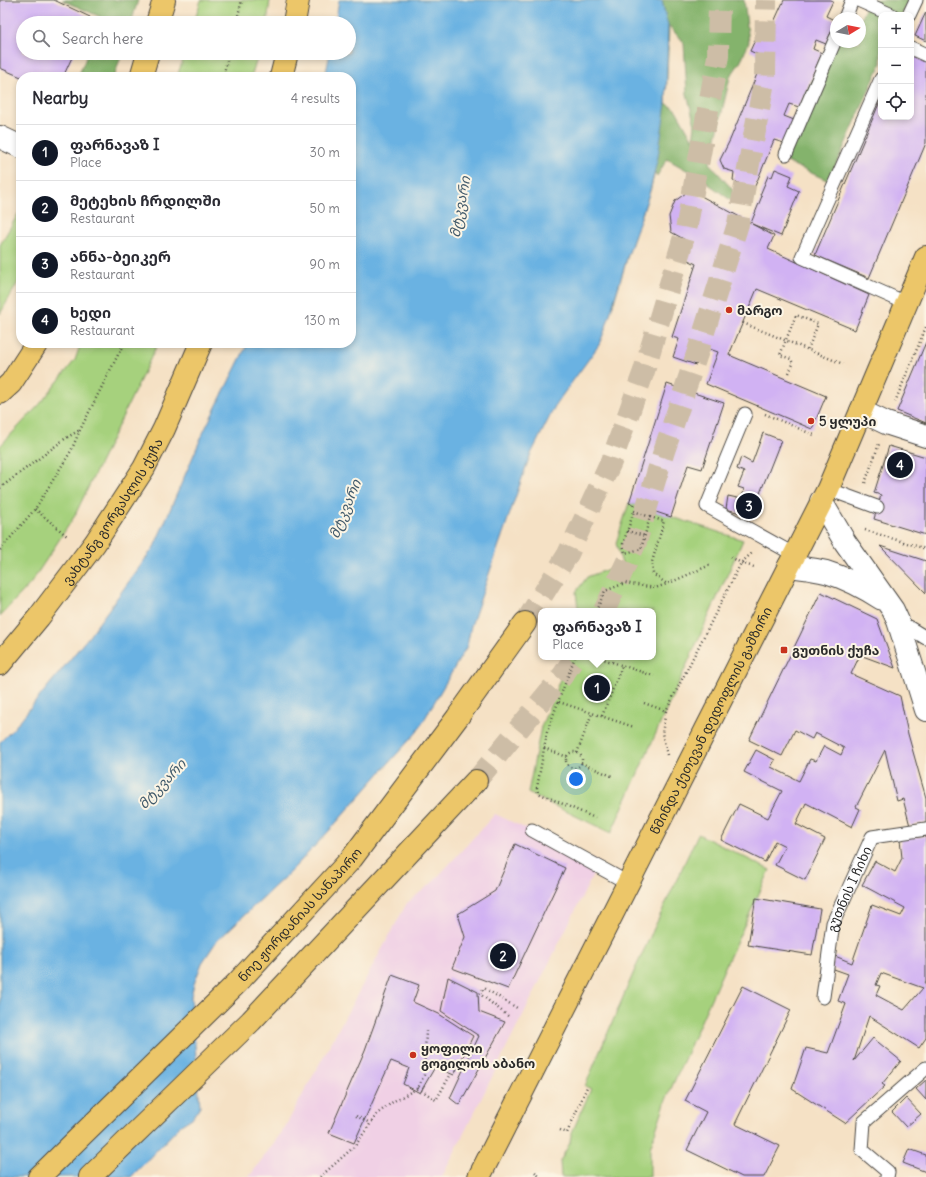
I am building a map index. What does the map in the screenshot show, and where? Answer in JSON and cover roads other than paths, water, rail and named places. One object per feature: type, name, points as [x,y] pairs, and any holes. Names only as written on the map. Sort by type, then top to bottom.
[{"type":"main road","points":[[159,16],[164,0]]},
{"type":"main road","points":[[295,16],[298,0]]},
{"type":"main road","points":[[142,72],[146,60]]},
{"type":"main road","points":[[282,72],[285,60]]},
{"type":"main road","name":"წმინდა ქეთევან დედოფლის გამზირი","points":[[479,1177],[824,495],[926,257]]},
{"type":"main road","points":[[0,393],[11,383],[33,348]]},
{"type":"main road","name":"ვახტანგ გორგასლის ქუჩა","points":[[0,664],[39,617],[95,543],[144,468],[164,429],[199,348]]},
{"type":"main road","name":"ნოე ჟორდანიას სანაპირო","points":[[39,1177],[237,983],[352,858],[457,718],[525,623]]},
{"type":"main road","points":[[90,1177],[251,1021],[476,781]]},
{"type":"street","points":[[0,137],[16,145]]},
{"type":"street","points":[[860,411],[886,423],[926,436]]},
{"type":"street","points":[[824,495],[845,542],[893,612],[926,710]]},
{"type":"street","points":[[792,560],[850,581],[865,589],[893,612]]},
{"type":"lane","points":[[911,12],[916,0]]},
{"type":"lane","points":[[850,12],[860,1],[885,12]]},
{"type":"lane","points":[[786,154],[832,48]]},
{"type":"lane","points":[[914,49],[926,55]]},
{"type":"lane","points":[[879,84],[802,256],[906,303]]},
{"type":"lane","points":[[745,414],[707,506],[765,538],[792,560]]},
{"type":"lane","points":[[824,495],[877,507]]},
{"type":"lane","points":[[893,612],[926,638]]},
{"type":"lane","name":"გუთნის I ჩიხი","points":[[823,997],[833,922],[872,837],[926,829]]},
{"type":"lane","points":[[532,830],[628,883]]},
{"type":"lane","points":[[887,1177],[888,1172],[862,1150],[864,1122],[926,1068]]},
{"type":"water","name":"მტკვარი","points":[[339,0],[662,0],[668,25],[666,103],[658,157],[650,191],[599,345],[556,404],[529,458],[471,626],[467,646],[417,732],[292,870],[216,942],[202,963],[191,996],[200,1106],[192,1118],[181,1125],[131,1177],[0,1177],[0,742],[13,729],[90,635],[154,547],[204,431],[246,348],[356,348],[356,72],[326,72],[329,60],[356,60],[356,16],[336,16]]},
{"type":"tunnel","points":[[525,623],[568,554],[611,462],[644,371],[686,230],[718,56],[719,0]]},
{"type":"tunnel","points":[[605,608],[636,542],[738,224],[765,76],[766,0]]},
{"type":"tunnel","points":[[476,781],[563,675],[573,660]]},
{"type":"place","name":"მარგო","points":[[729,310]]},
{"type":"place","name":"5 ყლუპი","points":[[811,421]]},
{"type":"place","name":"ხედი","points":[[900,465]]},
{"type":"place","name":"ანნა-ბეიკერ","points":[[749,506]]},
{"type":"place","name":"გუთნის ქუჩა","points":[[784,650]]},
{"type":"place","name":"ფარნავაზ I","points":[[597,688]]},
{"type":"place","name":"მეტეხის ჩრდილში","points":[[503,956]]},
{"type":"place","name":"ყოფილი გოგილოს აბანო","points":[[413,1055]]}]
